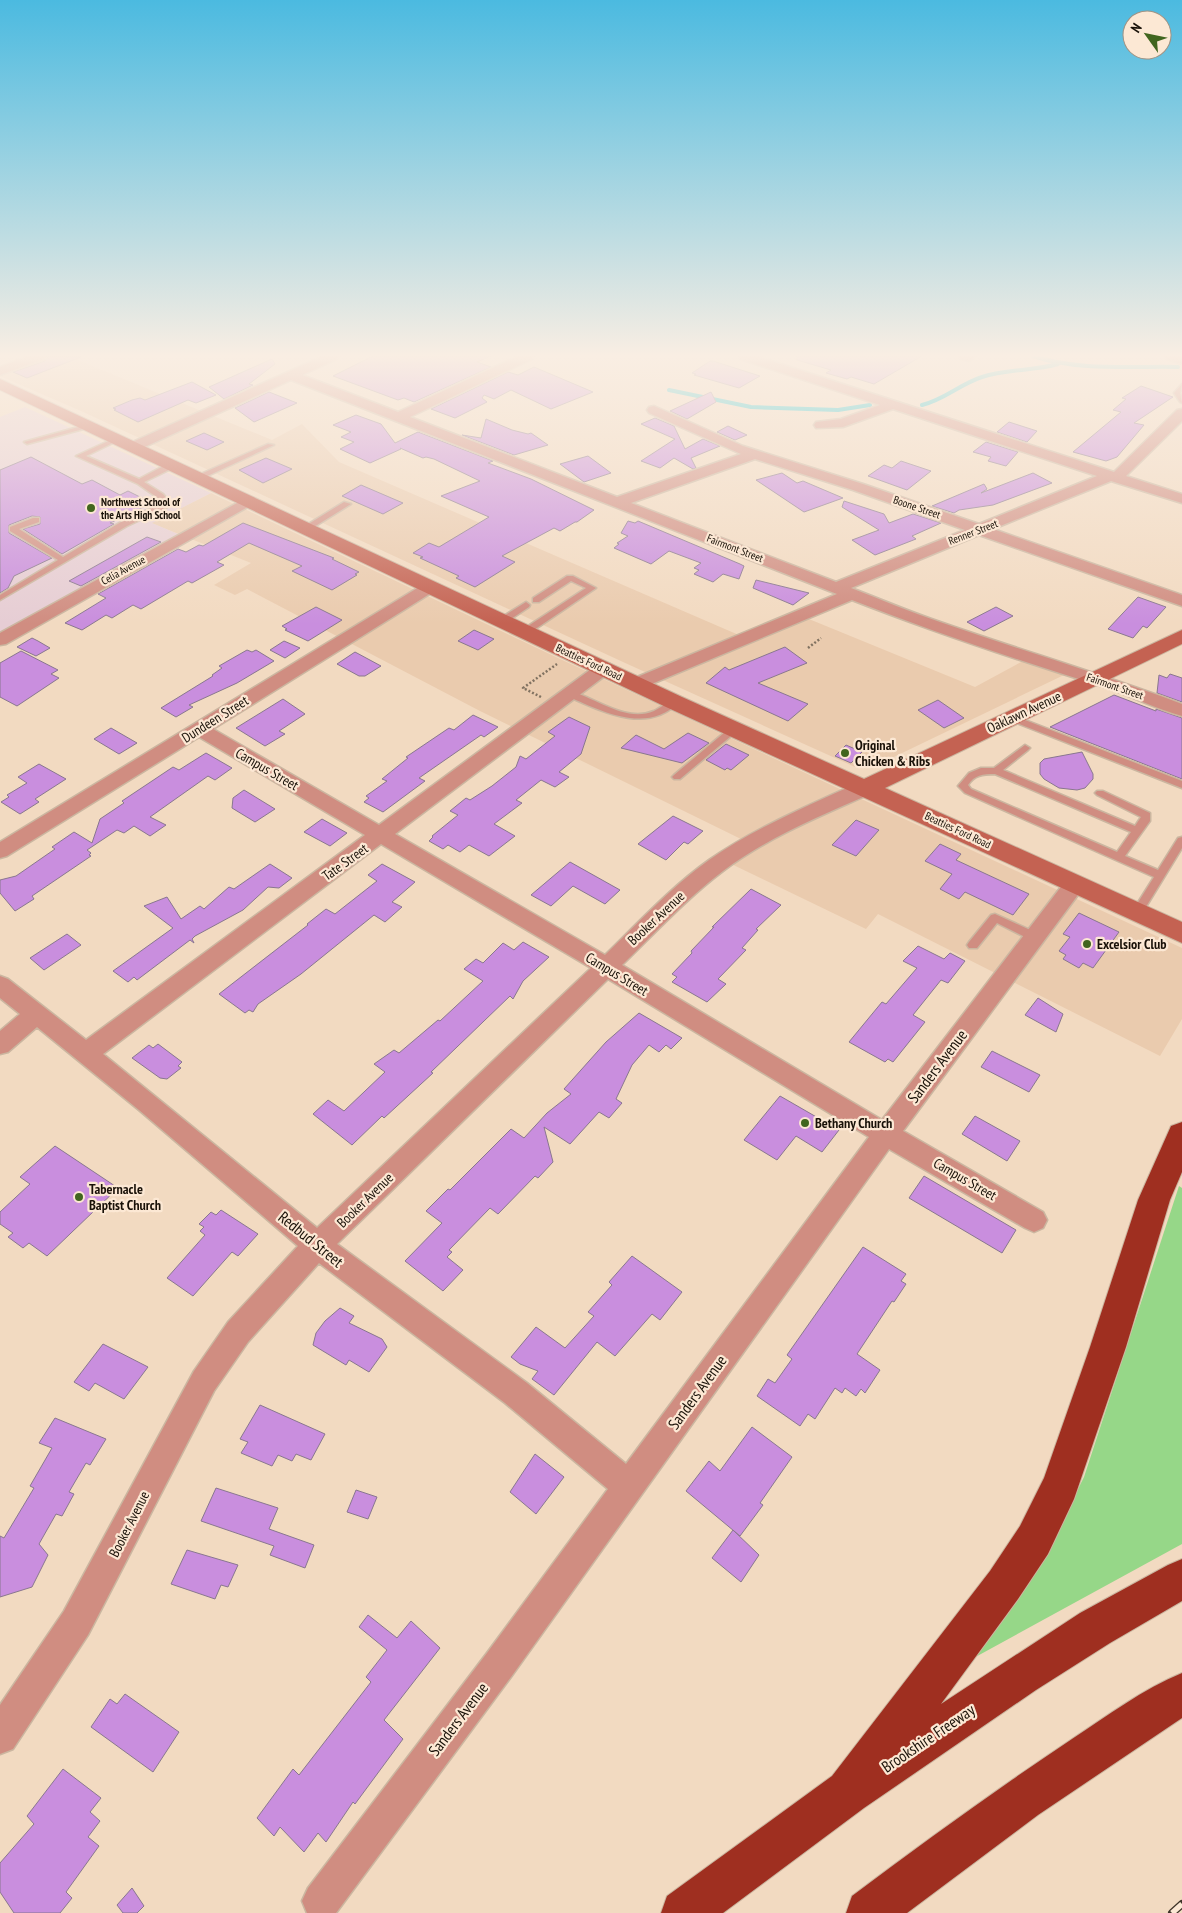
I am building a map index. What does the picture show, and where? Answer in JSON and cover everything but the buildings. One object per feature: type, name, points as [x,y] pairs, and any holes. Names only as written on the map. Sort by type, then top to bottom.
[{"type":"highway","points":[[848,1792],[1004,1585],[1034,1540],[1060,1485],[1108,1347],[1154,1200],[1182,1135]]},
{"type":"highway","name":"Brookshire Freeway","points":[[684,1913],[848,1792],[1021,1675],[1095,1628],[1182,1579]]},
{"type":"highway","points":[[870,1913],[920,1873],[1070,1768],[1182,1694]]},
{"type":"main road","name":"Beatties Ford Road","points":[[130,445],[674,702],[1182,933]]},
{"type":"main road","name":"Oaklawn Avenue","points":[[865,788],[1182,636]]},
{"type":"street","points":[[133,447],[137,445]]},
{"type":"street","name":"Fairmont Street","points":[[474,445],[961,636],[1116,685],[1182,710]]},
{"type":"street","name":"Boone Street","points":[[732,445],[858,487],[1182,601]]},
{"type":"street","points":[[1015,445],[1182,499]]},
{"type":"street","name":"Renner Street","points":[[636,684],[979,529],[1113,477],[1147,445]]},
{"type":"street","points":[[618,502],[756,454]]},
{"type":"street","name":"Celia Avenue","points":[[0,640],[248,500]]},
{"type":"street","name":"Dundeen Street","points":[[0,851],[430,587]]},
{"type":"street","name":"Tate Street","points":[[85,1054],[381,836],[604,668]]},
{"type":"street","name":"Campus Street","points":[[199,729],[605,967],[819,1096],[1034,1220]]},
{"type":"street","name":"Booker Avenue","points":[[0,1736],[76,1623],[204,1381],[238,1332],[258,1308],[318,1246],[688,888],[717,865],[780,826],[865,788]]},
{"type":"street","name":"Sanders Avenue","points":[[321,1901],[499,1665],[830,1208],[1075,884]]},
{"type":"street","name":"Redbud Street","points":[[0,985],[35,1015],[148,1103],[318,1246],[516,1393],[628,1485]]},
{"type":"street","points":[[0,1044],[35,1015]]},
{"type":"lane","points":[[0,598],[124,524],[166,504],[162,496],[138,482],[80,456],[103,445]]},
{"type":"lane","points":[[198,477],[267,445]]},
{"type":"lane","points":[[138,482],[172,465]]},
{"type":"lane","points":[[306,528],[347,504]]},
{"type":"lane","points":[[36,520],[13,530],[64,560]]},
{"type":"lane","points":[[524,632],[592,588],[570,578],[536,600]]},
{"type":"lane","points":[[502,621],[526,606]]},
{"type":"lane","points":[[570,694],[620,714],[642,716],[657,713],[674,702]]},
{"type":"lane","points":[[1012,718],[1182,785]]},
{"type":"lane","points":[[677,777],[734,729]]},
{"type":"lane","points":[[996,771],[1025,748]]},
{"type":"lane","points":[[1137,831],[996,771],[975,772],[963,786],[968,791],[1160,875]]},
{"type":"lane","points":[[1100,793],[1146,815],[1145,821],[1119,857]]},
{"type":"lane","points":[[1137,912],[1182,840]]},
{"type":"lane","points":[[973,945],[995,918],[1035,936]]},
{"type":"path","points":[[808,648],[821,638]]},
{"type":"path","points":[[546,699],[523,688],[561,661]]},
{"type":"shaded area","name":"Northwest School of the Arts High School","points":[[0,445],[108,445],[211,493],[152,523],[178,534],[0,635]]},
{"type":"shaded area","points":[[155,445],[323,445],[339,462],[748,639],[804,617],[975,687],[1023,661],[1064,675],[873,767],[855,767]]},
{"type":"shaded area","points":[[211,493],[558,658],[1182,948],[1182,1019],[1160,1056],[878,914],[866,929],[723,860],[743,840],[480,711],[247,589],[235,595],[214,585],[251,563],[151,523]]},
{"type":"green space","points":[[1179,1186],[1182,1188],[1182,1544],[970,1660],[1061,1523],[1084,1477]]},
{"type":"railway","points":[[1172,1913],[1182,1904]]},
{"type":"place","name":"Northwest School of the Arts High School","points":[[91,508]]},
{"type":"place","name":"Original Chicken & Ribs","points":[[845,753]]},
{"type":"place","name":"Excelsior Club","points":[[1087,944]]},
{"type":"place","name":"Bethany Church","points":[[805,1123]]},
{"type":"place","name":"Tabernacle Baptist Church","points":[[79,1197]]}]
